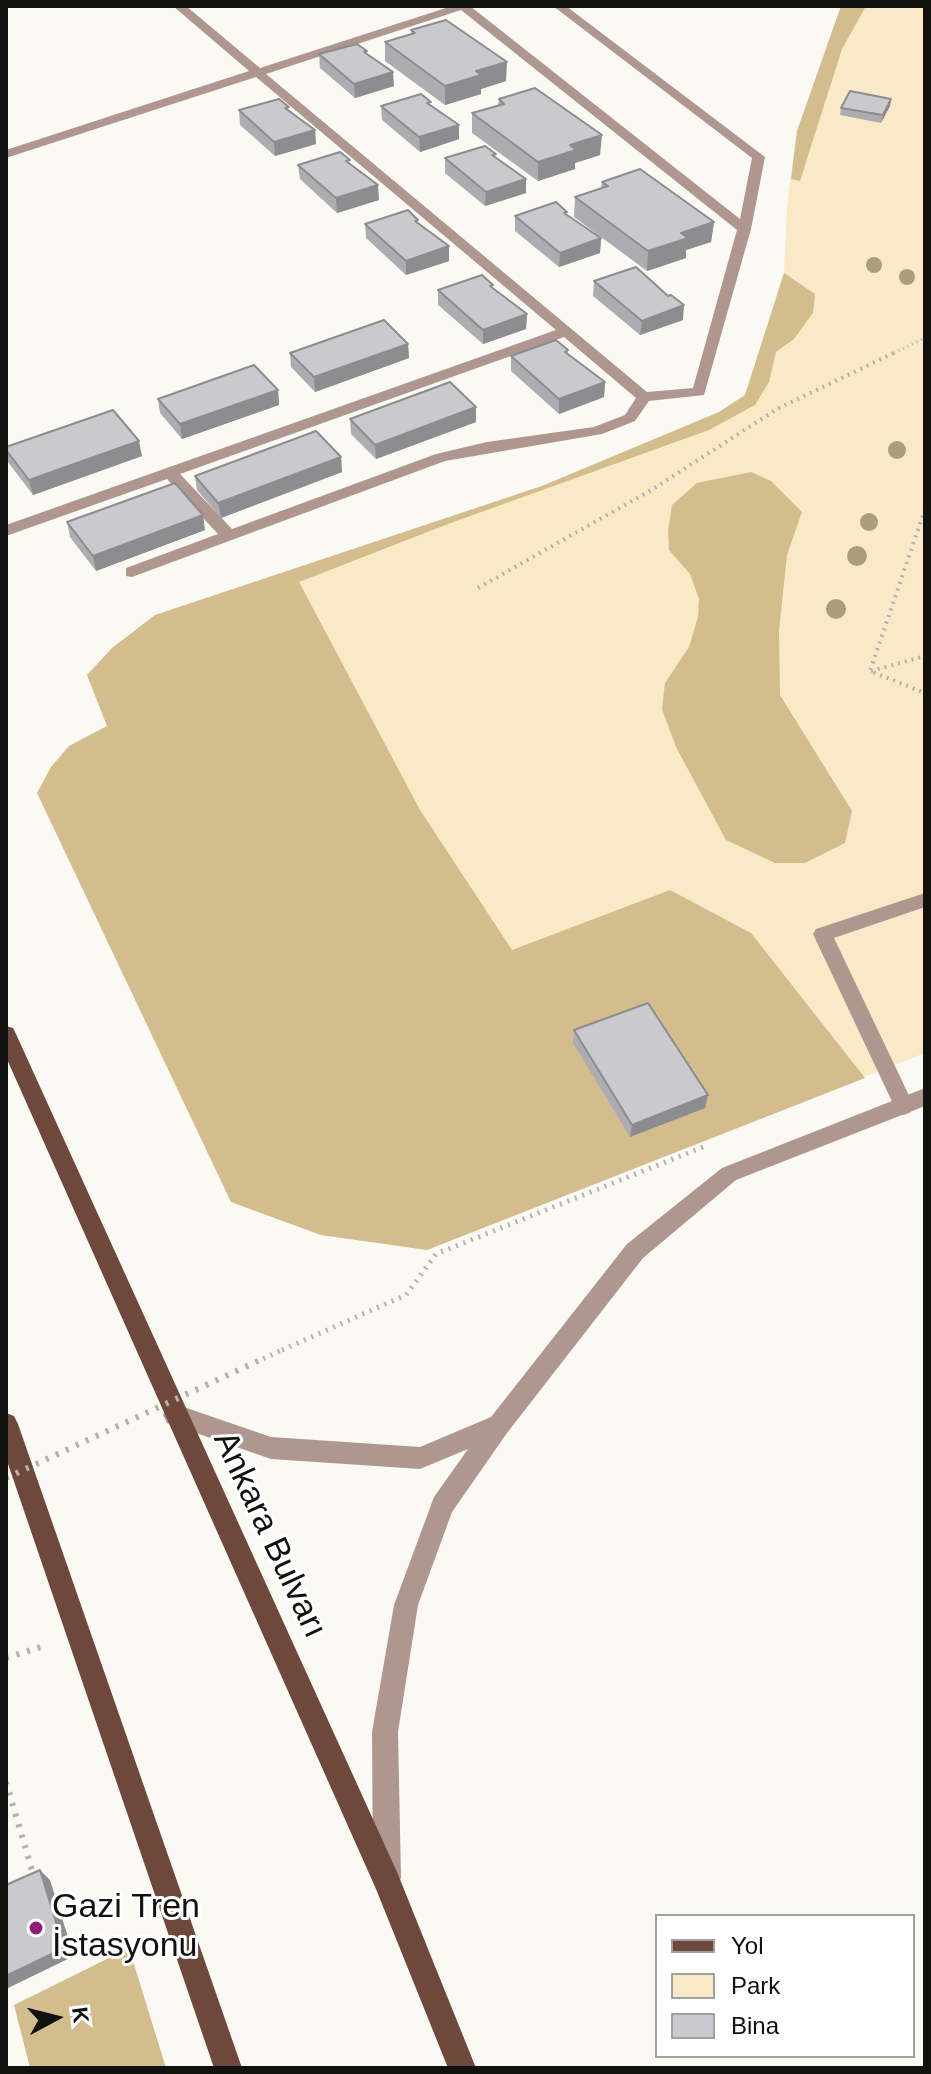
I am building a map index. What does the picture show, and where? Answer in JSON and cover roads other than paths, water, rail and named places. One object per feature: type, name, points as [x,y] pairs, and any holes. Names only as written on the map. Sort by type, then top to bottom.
[{"type":"main road","name":"Ankara Bulvarı","points":[[6,1034],[387,1882],[462,2068]]},
{"type":"main road","points":[[6,1424],[228,2068]]},
{"type":"street","points":[[179,6],[644,397],[699,392],[744,229],[759,157],[559,6]]},
{"type":"street","points":[[6,154],[463,6],[744,229]]},
{"type":"street","points":[[6,531],[567,331]]},
{"type":"street","points":[[132,572],[441,457],[597,431],[630,418],[644,397]]},
{"type":"street","points":[[170,473],[229,536]]},
{"type":"street","points":[[904,1106],[823,934],[925,900]]},
{"type":"street","points":[[387,1882],[385,1732],[406,1605],[442,1505],[499,1425],[635,1251],[729,1174],[925,1097]]},
{"type":"street","points":[[175,1415],[271,1448],[420,1458],[499,1425]]},
{"type":"place","name":"Gazi Tren İstasyonu","points":[[36,1928]]}]
